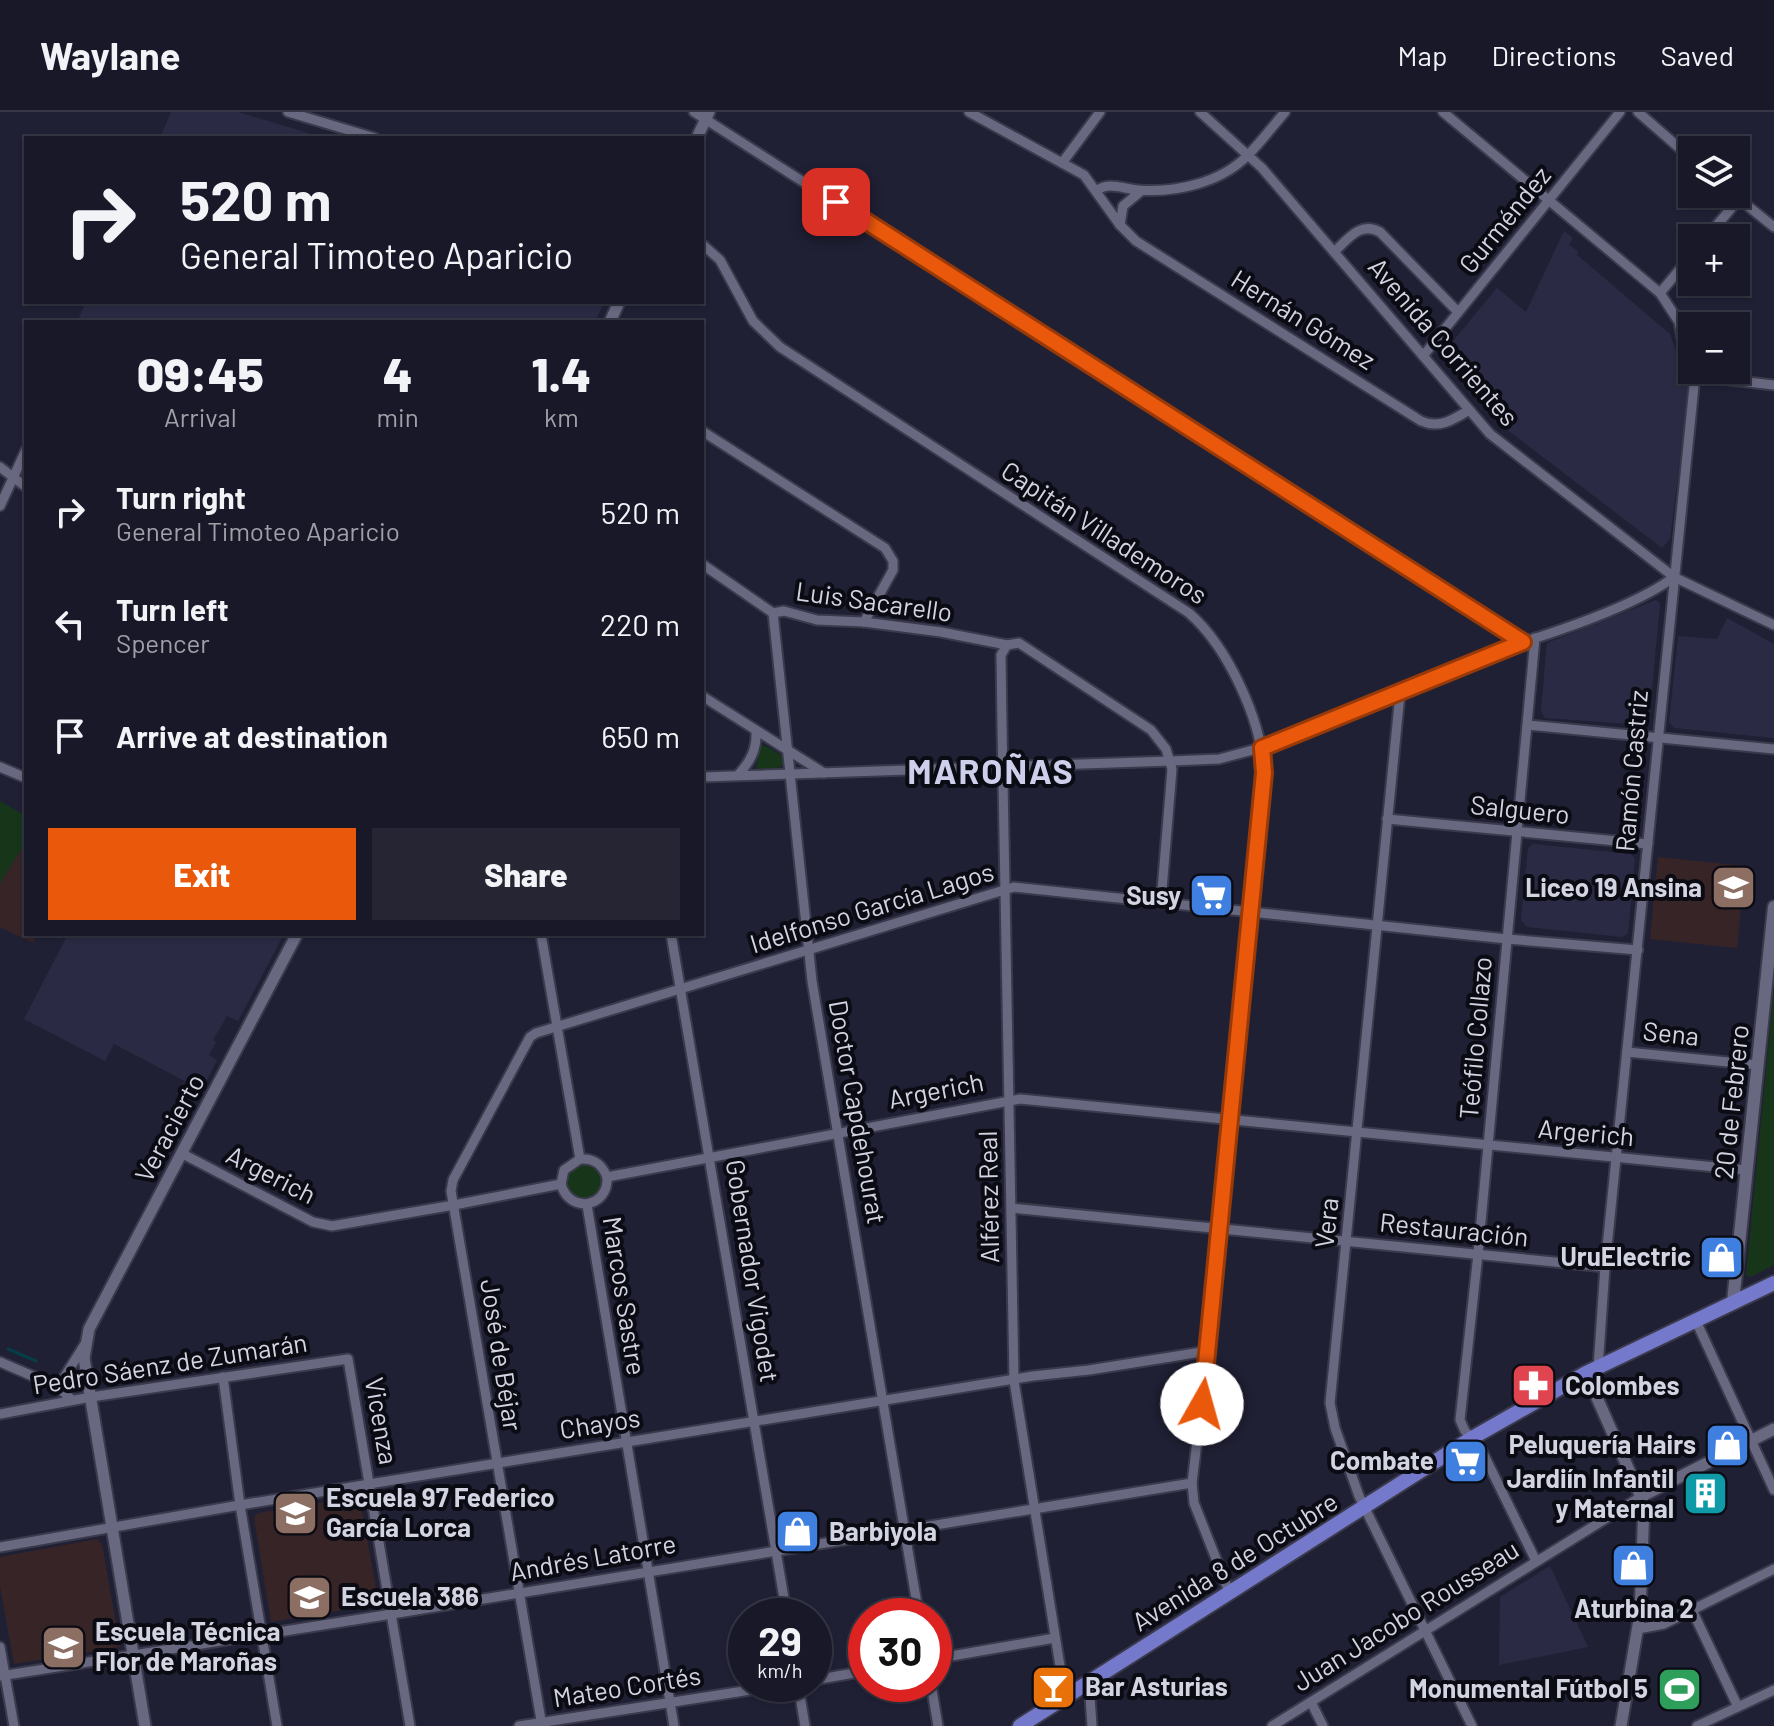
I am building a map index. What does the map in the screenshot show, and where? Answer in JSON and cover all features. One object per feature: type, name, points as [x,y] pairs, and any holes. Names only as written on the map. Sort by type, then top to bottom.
[{"type":"main road","name":"20 de Febrero","points":[[1733,1302],[1774,907]]},
{"type":"main road","name":"Avenida 8 de Octubre","points":[[1020,1726],[1472,1438],[1592,1370],[1774,1283]]},
{"type":"street","points":[[288,112],[368,136]]},
{"type":"street","name":"Hernán Gómez","points":[[969,112],[1084,175],[1120,225],[1136,241],[1421,421],[1429,425],[1444,424],[1469,410]]},
{"type":"street","points":[[1062,163],[1100,112]]},
{"type":"street","name":"Avenida Corrientes","points":[[1200,112],[1249,155],[1496,439],[1674,577],[1774,625]]},
{"type":"street","points":[[1096,191],[1109,185],[1141,191],[1172,189],[1209,180],[1234,168],[1249,155],[1285,112]]},
{"type":"street","name":"Gurméndez","points":[[1423,356],[1620,112]]},
{"type":"street","points":[[1638,112],[1678,147]]},
{"type":"street","points":[[698,136],[703,114],[1523,642]]},
{"type":"street","name":"Ramón Castriz","points":[[1449,114],[1660,293],[1678,320]]},
{"type":"street","points":[[1120,225],[1123,206],[1141,191]]},
{"type":"street","points":[[1750,207],[1774,227]]},
{"type":"street","points":[[1334,252],[1358,230],[1372,228],[1380,232],[1458,312]]},
{"type":"street","name":"Capitán Villademoros","points":[[704,246],[720,260],[753,321],[780,347],[1196,618],[1223,652],[1254,723],[1262,748],[1264,773],[1208,1351],[1192,1483],[1194,1503],[1230,1594]]},
{"type":"street","points":[[1660,293],[1678,272]]},
{"type":"street","points":[[1750,381],[1774,385]]},
{"type":"street","name":"Ramón Castriz","points":[[1592,1370],[1617,1158],[1692,384]]},
{"type":"street","points":[[704,432],[885,548],[893,561],[893,570],[864,622]]},
{"type":"street","points":[[0,506],[24,454]]},
{"type":"street","points":[[0,467],[24,485]]},
{"type":"street","name":"Luis Sacarello","points":[[704,565],[773,613],[784,611],[817,620],[864,622],[1023,645],[1142,723],[1160,740],[1171,761]]},
{"type":"street","points":[[704,777],[1219,759],[1262,748],[1400,694],[1653,592],[1674,577]]},
{"type":"street","name":"Doctor Capdehourat","points":[[773,613],[808,951],[916,1598]]},
{"type":"street","name":"Teófilo Collazo","points":[[1535,638],[1460,1420],[1481,1449],[1536,1561]]},
{"type":"street","name":"Alférez Real","points":[[1007,645],[1001,655],[1014,1381],[1065,1697]]},
{"type":"street","name":"Vera","points":[[1400,694],[1330,1403],[1335,1428],[1365,1508],[1472,1726]]},
{"type":"street","points":[[704,697],[824,773]]},
{"type":"street","points":[[1528,725],[1774,749]]},
{"type":"street","points":[[738,775],[753,755],[756,731]]},
{"type":"street","points":[[1161,902],[1173,776],[1171,761]]},
{"type":"street","points":[[0,767],[24,775]]},
{"type":"street","name":"Salguero","points":[[1387,819],[1648,844]]},
{"type":"street","name":"Idelfonso García Lagos","points":[[557,1027],[1014,887],[1638,950]]},
{"type":"street","name":"Veracierto","points":[[145,1726],[84,1358],[85,1344],[89,1329],[296,936]]},
{"type":"street","points":[[541,936],[580,1159]]},
{"type":"street","name":"Gobernador Vigodet","points":[[671,936],[784,1598]]},
{"type":"street","name":"José de Béjar","points":[[542,1724],[451,1191],[453,1180],[530,1037],[557,1027]]},
{"type":"street","name":"Sena","points":[[1627,1052],[1758,1065]]},
{"type":"street","name":"Argerich","points":[[607,1177],[1009,1099],[1746,1170]]},
{"type":"street","name":"Argerich","points":[[181,1153],[320,1224],[339,1226],[561,1184]]},
{"type":"street","points":[[561,1184],[564,1170],[580,1159],[594,1160],[607,1177]]},
{"type":"street","name":"Marcos Sastre","points":[[561,1184],[573,1202],[587,1205],[594,1203],[605,1192],[607,1177]]},
{"type":"street","name":"Marcos Sastre","points":[[587,1205],[674,1726]]},
{"type":"street","name":"Restauración","points":[[1012,1208],[1605,1267]]},
{"type":"street","points":[[1696,1321],[1774,1490]]},
{"type":"street","name":"Veracierto","points":[[58,1387],[85,1344]]},
{"type":"street","name":"Chayos","points":[[0,1547],[626,1442],[1208,1351]]},
{"type":"street","name":"Pedro Sáenz de Zumarán","points":[[0,1414],[72,1400],[348,1359]]},
{"type":"street","name":"Vicenza","points":[[348,1359],[410,1726]]},
{"type":"street","points":[[0,1362],[58,1387],[72,1400]]},
{"type":"street","points":[[1592,1370],[1644,1504],[1638,1629],[1621,1726]]},
{"type":"street","points":[[223,1377],[240,1505],[277,1726]]},
{"type":"street","name":"Juan Jacobo Rousseau","points":[[1272,1726],[1642,1496],[1774,1429]]},
{"type":"street","name":"Andrés Latorre","points":[[2,1675],[1192,1483]]},
{"type":"street","points":[[1638,1629],[1656,1627],[1774,1569]]},
{"type":"street","points":[[1692,1610],[1738,1707]]},
{"type":"street","points":[[952,1656],[1055,1638]]},
{"type":"street","points":[[0,1647],[2,1675],[14,1726]]},
{"type":"street","points":[[1089,1682],[1092,1726]]},
{"type":"street","points":[[1697,1726],[1774,1690]]},
{"type":"street","name":"Mateo Cortés","points":[[519,1726],[728,1693]]},
{"type":"street","points":[[801,1702],[805,1726]]},
{"type":"street","points":[[934,1702],[938,1726]]},
{"type":"street","points":[[1311,1702],[1323,1726]]},
{"type":"shaded area","points":[[171,112],[238,112],[318,136],[161,136]]},
{"type":"shaded area","points":[[1564,231],[1573,238],[1569,245],[1578,251],[1577,255],[1670,334],[1678,357],[1678,384],[1688,384],[1689,388],[1670,539],[1662,548],[1509,431],[1452,366],[1449,346],[1497,288],[1526,312]]},
{"type":"shaded area","points":[[85,304],[603,304],[596,320],[78,320]]},
{"type":"shaded area","points":[[1656,600],[1660,603],[1649,721],[1645,725],[1545,718],[1541,711],[1547,643]]},
{"type":"shaded area","points":[[1727,618],[1774,644],[1774,738],[1674,728],[1669,722],[1678,636],[1717,639]]},
{"type":"shaded area","points":[[1533,844],[1631,854],[1635,859],[1628,933],[1623,937],[1527,927],[1521,920],[1528,848]]},
{"type":"shaded area","points":[[24,845],[24,936],[37,936],[33,943],[0,927],[0,883]]},
{"type":"shaded area","points":[[1658,857],[1745,866],[1737,948],[1650,939]]},
{"type":"shaded area","points":[[67,936],[283,936],[238,1021],[227,1016],[213,1040],[216,1042],[209,1055],[217,1060],[202,1090],[114,1044],[105,1061],[24,1019]]},
{"type":"shaded area","points":[[356,1497],[360,1501],[379,1604],[271,1622],[254,1518],[258,1513]]},
{"type":"shaded area","points":[[97,1539],[102,1544],[120,1647],[14,1664],[0,1586],[0,1557]]},
{"type":"shaded area","points":[[1550,1566],[1588,1647],[1499,1665],[1500,1597]]},
{"type":"green space","points":[[764,745],[781,755],[784,762],[781,767],[756,768],[760,748]]},
{"type":"green space","points":[[0,801],[24,815],[24,845],[0,883]]},
{"type":"green space","points":[[1774,990],[1774,1265],[1750,1277],[1746,1275]]},
{"type":"green space","points":[[584,1164],[597,1169],[602,1182],[597,1195],[584,1200],[571,1195],[566,1182],[571,1169]]},
{"type":"waterway","points":[[8,1349],[36,1361]]},
{"type":"place","name":"Liceo 19 Ansina","points":[[1733,888]]},
{"type":"place","name":"Susy","points":[[1212,896]]},
{"type":"place","name":"UruElectric","points":[[1722,1257]]},
{"type":"place","name":"Colombes","points":[[1534,1386]]},
{"type":"place","name":"Peluquería Hairs","points":[[1727,1445]]},
{"type":"place","name":"Combate","points":[[1465,1461]]},
{"type":"place","name":"Jardiín Infantil y Maternal","points":[[1705,1494]]},
{"type":"place","name":"Escuela 97 Federico García Lorca","points":[[295,1513]]},
{"type":"place","name":"Barbiyola","points":[[798,1532]]},
{"type":"place","name":"Aturbina 2","points":[[1634,1566]]},
{"type":"place","name":"Escuela 386","points":[[310,1597]]},
{"type":"place","name":"Escuela Técnica Flor de Maroñas","points":[[64,1647]]},
{"type":"place","name":"Bar Asturias","points":[[1054,1687]]},
{"type":"place","name":"Monumental Fútbol 5","points":[[1679,1689]]},
{"type":"district","name":"MAROÑAS","points":[[991,772]]},
{"type":"route","points":[[836,202],[1523,642],[1262,748],[1264,773],[1202,1404]]}]
